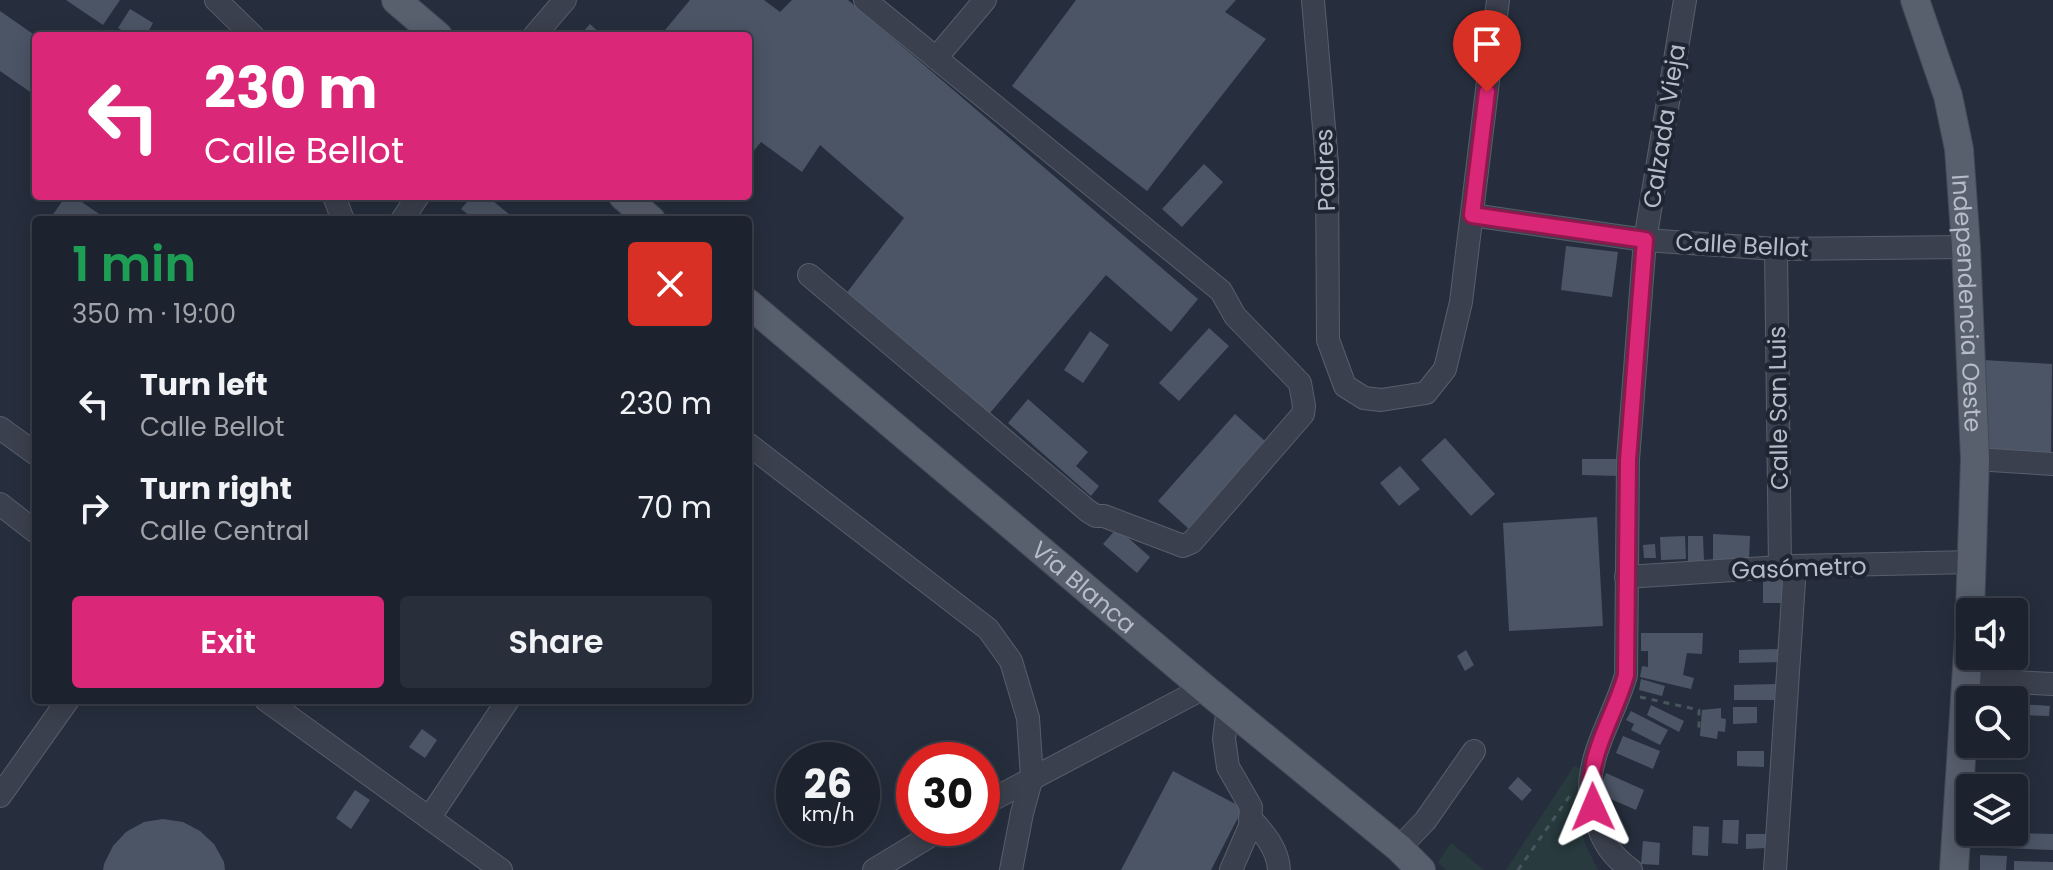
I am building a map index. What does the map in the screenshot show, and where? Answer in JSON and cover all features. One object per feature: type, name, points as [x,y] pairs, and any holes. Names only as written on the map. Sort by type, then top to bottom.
[{"type":"main road","points":[[396,0],[433,32]]},
{"type":"main road","name":"Independencia Oeste","points":[[1915,0],[1948,96],[1959,149],[1975,459],[1971,598]]},
{"type":"main road","points":[[628,200],[646,216]]},
{"type":"main road","name":"Vía Blanca","points":[[752,306],[1410,861]]},
{"type":"main road","points":[[1954,870],[1968,670]]},
{"type":"street","points":[[216,0],[249,32]]},
{"type":"street","points":[[537,32],[565,0]]},
{"type":"street","points":[[809,275],[1088,511],[1183,546],[1192,542],[1303,414],[1300,383],[1235,316],[1221,291],[865,0]]},
{"type":"street","points":[[936,58],[985,0]]},
{"type":"street","name":"Padres","points":[[1313,0],[1327,163],[1328,340],[1345,386],[1364,398],[1381,400],[1426,393],[1445,369],[1461,302],[1498,0]]},
{"type":"street","name":"Calzada Vieja","points":[[1631,870],[1605,844],[1589,791],[1593,762],[1626,675],[1628,460],[1645,240],[1685,0]]},
{"type":"street","name":"Calle Bellot","points":[[1472,215],[1645,240],[1776,249],[1966,247]]},
{"type":"street","name":"Calle San Luis","points":[[1775,870],[1788,567],[1776,249]]},
{"type":"street","points":[[0,428],[32,451]]},
{"type":"street","points":[[752,447],[988,629],[1011,661],[1028,718],[1032,777],[1011,870]]},
{"type":"street","points":[[1975,459],[2053,464]]},
{"type":"street","points":[[0,504],[32,529]]},
{"type":"street","name":"Gasómetro","points":[[1626,577],[1788,567],[1972,562]]},
{"type":"street","points":[[1968,680],[2053,684]]},
{"type":"street","points":[[1000,795],[1204,688]]},
{"type":"street","points":[[0,796],[65,704]]},
{"type":"street","points":[[272,704],[501,870]]},
{"type":"street","points":[[430,817],[505,704]]},
{"type":"street","points":[[1228,707],[1224,739],[1228,767],[1251,807],[1250,826],[1231,870]]},
{"type":"street","points":[[1410,861],[1425,821],[1474,751]]},
{"type":"street","points":[[1250,818],[1276,853],[1279,870]]},
{"type":"street","points":[[874,870],[913,846]]},
{"type":"path","points":[[1621,692],[1699,710],[1701,728]]},
{"type":"path","points":[[1518,870],[1593,762]]},
{"type":"shaded area","points":[[1574,766],[1582,769],[1574,808],[1586,846],[1598,870],[1506,870]]},
{"type":"shaded area","points":[[1451,843],[1484,870],[1446,870],[1438,862]]},
{"type":"building","points":[[66,0],[120,0],[103,25]]},
{"type":"building","points":[[690,0],[764,0],[780,12],[792,0],[848,0],[1198,299],[1171,332],[1106,275],[990,413],[842,299],[904,218],[820,145],[802,172],[761,142],[752,153],[752,32],[663,32]]},
{"type":"building","points":[[1076,0],[1236,0],[1225,12],[1266,39],[1147,191],[1012,86]]},
{"type":"building","points":[[130,9],[153,23],[148,32],[124,32],[118,28]]},
{"type":"building","points":[[0,11],[32,33],[32,93],[0,71]]},
{"type":"building","points":[[590,24],[599,32],[583,32]]},
{"type":"building","points":[[1204,164],[1223,182],[1182,227],[1162,209]]},
{"type":"building","points":[[63,200],[79,200],[102,216],[52,216]]},
{"type":"building","points":[[469,200],[492,200],[511,216],[470,216],[461,209]]},
{"type":"building","points":[[1566,246],[1618,252],[1612,297],[1561,290]]},
{"type":"building","points":[[1209,328],[1229,346],[1179,401],[1159,383]]},
{"type":"building","points":[[1090,331],[1109,345],[1083,383],[1064,370]]},
{"type":"building","points":[[1983,360],[2052,364],[2051,459],[1988,452]]},
{"type":"building","points":[[1028,399],[1088,452],[1076,466],[1099,486],[1091,496],[1008,423]]},
{"type":"building","points":[[1235,414],[1265,441],[1189,529],[1158,501]]},
{"type":"building","points":[[1445,438],[1495,494],[1471,516],[1421,460]]},
{"type":"building","points":[[1582,459],[1618,459],[1618,476],[1582,475]]},
{"type":"building","points":[[1400,466],[1420,489],[1399,506],[1380,483]]},
{"type":"building","points":[[1597,517],[1603,626],[1509,631],[1503,523]]},
{"type":"building","points":[[1117,528],[1150,557],[1137,573],[1103,544]]},
{"type":"building","points":[[1713,534],[1750,536],[1749,561],[1713,560]]},
{"type":"building","points":[[1685,536],[1686,559],[1661,560],[1660,537]]},
{"type":"building","points":[[1688,536],[1703,536],[1704,561],[1688,561]]},
{"type":"building","points":[[1655,544],[1656,558],[1644,558],[1643,545]]},
{"type":"building","points":[[1782,578],[1783,603],[1763,603],[1763,579]]},
{"type":"building","points":[[1641,633],[1703,633],[1702,654],[1687,653],[1683,675],[1694,678],[1691,689],[1640,677],[1642,666],[1648,667],[1648,651],[1641,651]]},
{"type":"building","points":[[1779,649],[1780,662],[1739,663],[1739,650]]},
{"type":"building","points":[[1466,650],[1474,665],[1465,671],[1457,656]]},
{"type":"building","points":[[1641,679],[1665,686],[1662,696],[1639,690]]},
{"type":"building","points":[[1777,684],[1777,700],[1734,700],[1734,685]]},
{"type":"building","points":[[1651,705],[1684,721],[1679,732],[1647,715]]},
{"type":"building","points":[[2028,705],[2050,706],[2049,716],[2028,715]]},
{"type":"building","points":[[1733,707],[1757,707],[1757,723],[1733,724]]},
{"type":"building","points":[[1721,708],[1721,718],[1726,719],[1725,732],[1718,731],[1717,739],[1700,736],[1702,710]]},
{"type":"building","points":[[1631,711],[1668,730],[1660,745],[1631,730],[1634,724],[1626,720]]},
{"type":"building","points":[[422,729],[437,740],[425,758],[409,747]]},
{"type":"building","points":[[1623,736],[1660,751],[1653,769],[1616,753]]},
{"type":"building","points":[[1737,751],[1764,751],[1764,767],[1737,766]]},
{"type":"building","points":[[1173,771],[1243,808],[1211,870],[1121,870]]},
{"type":"building","points":[[1606,773],[1644,790],[1636,810],[1597,793]]},
{"type":"building","points":[[1518,777],[1532,790],[1522,801],[1508,788]]},
{"type":"building","points":[[355,790],[370,800],[351,829],[336,818]]},
{"type":"building","points":[[163,819],[183,822],[200,831],[214,844],[225,870],[103,870],[113,846],[126,832],[144,822]]},
{"type":"building","points":[[1723,820],[1739,820],[1738,844],[1722,843]]},
{"type":"building","points":[[1693,826],[1709,827],[1708,856],[1692,855]]},
{"type":"building","points":[[2028,833],[2053,834],[2053,850],[1981,847],[2028,846]]},
{"type":"building","points":[[1746,834],[1766,834],[1766,848],[1746,849]]},
{"type":"building","points":[[1643,841],[1660,843],[1659,865],[1641,864]]},
{"type":"building","points":[[1980,855],[2007,856],[2006,870],[1980,870]]},
{"type":"building","points":[[2014,861],[2053,862],[2053,870],[2014,870]]},
{"type":"route","points":[[1487,92],[1472,215],[1645,240],[1628,460],[1626,675],[1593,762],[1589,791],[1593,807]]}]
